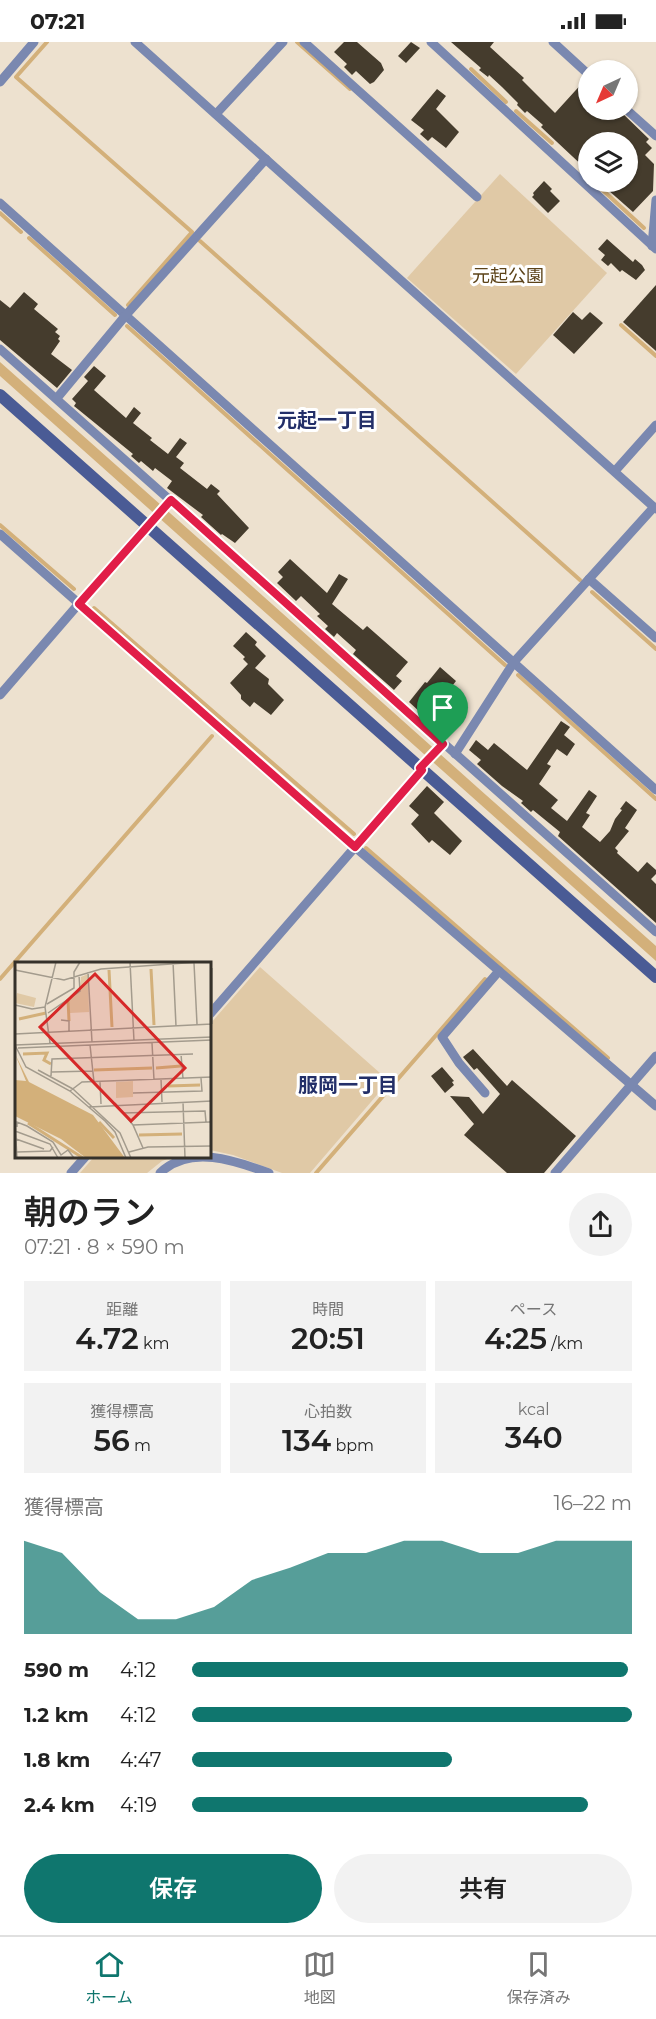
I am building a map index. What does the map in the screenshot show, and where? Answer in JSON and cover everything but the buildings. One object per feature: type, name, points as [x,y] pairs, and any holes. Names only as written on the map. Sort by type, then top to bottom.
[{"type":"street","points":[[0,82],[34,42]]},
{"type":"street","points":[[135,42],[655,508],[514,662],[455,754]]},
{"type":"street","points":[[216,114],[282,42]]},
{"type":"street","points":[[304,42],[477,197]]},
{"type":"street","points":[[431,42],[654,248]]},
{"type":"street","points":[[553,42],[578,65]]},
{"type":"street","points":[[638,120],[656,136]]},
{"type":"street","points":[[57,398],[126,315],[266,159]]},
{"type":"street","points":[[654,248],[656,200]]},
{"type":"street","points":[[0,203],[656,790]]},
{"type":"street","points":[[0,349],[441,746],[455,754],[656,932]]},
{"type":"street","points":[[0,395],[149,523],[656,977]]},
{"type":"street","points":[[615,471],[656,425]]},
{"type":"street","points":[[0,695],[169,502]]},
{"type":"street","points":[[0,534],[355,847],[656,1106]]},
{"type":"street","points":[[589,579],[656,638]]},
{"type":"street","points":[[212,1012],[441,746]]},
{"type":"street","points":[[485,1093],[459,1063],[442,1037],[499,971]]},
{"type":"street","points":[[555,1173],[656,1056]]},
{"type":"street","points":[[71,1173],[84,1158]]},
{"type":"street","points":[[160,1173],[179,1162],[193,1158]]},
{"type":"street","points":[[205,1158],[240,1162],[269,1173]]},
{"type":"green space","name":"元起公園","points":[[500,174],[607,273],[516,374],[407,278]]},
{"type":"green space","points":[[260,967],[389,1081],[310,1173],[282,1173],[233,1155],[212,1150],[212,1022]]},
{"type":"green space","points":[[93,1158],[170,1158],[162,1161],[147,1173],[80,1173]]},
{"type":"shaded area","points":[[0,362],[656,946],[656,961],[0,376]]},
{"type":"waterway","points":[[47,42],[16,77],[192,232],[128,305]]},
{"type":"waterway","points":[[297,42],[350,89]]},
{"type":"waterway","points":[[471,69],[506,102]]},
{"type":"waterway","points":[[516,111],[552,143]]},
{"type":"waterway","points":[[605,192],[644,228]]},
{"type":"waterway","points":[[0,213],[21,232]]},
{"type":"waterway","points":[[29,238],[115,315]]},
{"type":"waterway","points":[[200,241],[580,580]]},
{"type":"waterway","points":[[621,325],[656,356]]},
{"type":"waterway","points":[[127,326],[505,665]]},
{"type":"waterway","points":[[0,525],[74,589]]},
{"type":"waterway","points":[[592,592],[656,649]]},
{"type":"waterway","points":[[94,608],[354,834]]},
{"type":"waterway","points":[[518,675],[656,799]]},
{"type":"waterway","points":[[0,979],[212,736]]},
{"type":"waterway","points":[[366,848],[608,1058]]},
{"type":"waterway","points":[[316,1173],[485,979]]},
{"type":"district","name":"元起一丁目","points":[[327,420]]},
{"type":"district","name":"服岡一丁目","points":[[348,1085]]},
{"type":"route","points":[[171,500],[443,744],[420,768],[422,770],[355,847],[79,604],[171,500]]}]
